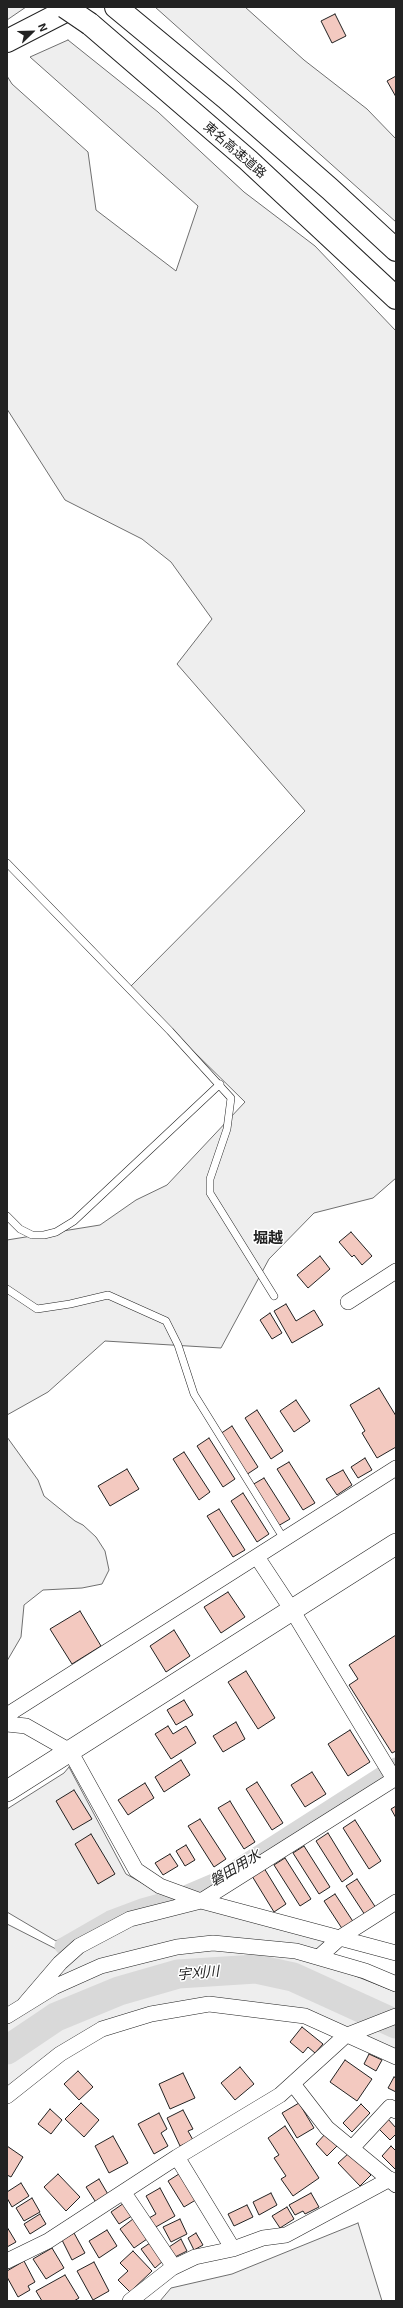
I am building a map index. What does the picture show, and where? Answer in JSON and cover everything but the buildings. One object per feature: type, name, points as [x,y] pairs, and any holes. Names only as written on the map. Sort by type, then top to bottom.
[{"type":"main road","points":[[65,7],[90,24]]},
{"type":"main road","name":"東名高速道路","points":[[69,7],[248,160],[396,298]]},
{"type":"main road","points":[[7,42],[73,7]]},
{"type":"main road","points":[[116,7],[226,98],[330,189],[396,250]]},
{"type":"street","points":[[348,1302],[396,1271]]},
{"type":"street","points":[[7,1715],[396,1468]]},
{"type":"street","points":[[7,1791],[396,1544]]},
{"type":"street","points":[[24,2004],[60,1963],[79,1946],[130,1919],[201,1900],[395,1778],[292,1610],[257,1557]]},
{"type":"street","points":[[7,1724],[26,1726],[70,1751],[136,1870],[160,1886],[201,1900],[396,1953]]},
{"type":"street","points":[[319,1957],[341,1937],[396,1902]]},
{"type":"street","points":[[7,2016],[24,2004],[54,1987],[100,1966],[177,1947],[213,1943],[252,1945],[296,1950],[364,1971],[396,1984]]},
{"type":"street","points":[[7,2096],[60,2054],[102,2029],[151,2014],[209,2004],[305,2016],[349,2034],[396,2057]]},
{"type":"street","points":[[7,2261],[48,2241],[124,2193],[177,2157],[280,2095],[349,2034],[396,2016]]},
{"type":"street","points":[[130,2301],[174,2267],[195,2257],[233,2249],[263,2238],[286,2235],[393,2182],[327,2128],[293,2084]]},
{"type":"street","points":[[352,2148],[390,2107],[396,2111]]},
{"type":"street","points":[[177,2157],[233,2249]]},
{"type":"street","points":[[124,2193],[174,2267]]},
{"type":"lane","points":[[7,863],[220,1084],[231,1098],[227,1129],[210,1179],[210,1192],[274,1296]]},
{"type":"lane","points":[[7,1216],[20,1229],[32,1235],[44,1235],[56,1232],[74,1221],[220,1084]]},
{"type":"lane","points":[[7,1289],[37,1309],[70,1304],[108,1295],[166,1321],[178,1345],[194,1394],[284,1540]]},
{"type":"shaded area","points":[[7,7],[26,7],[7,20]]},
{"type":"shaded area","points":[[155,7],[245,7],[304,60],[367,109],[396,139],[396,222]]},
{"type":"shaded area","points":[[68,40],[158,112],[244,192],[315,246],[396,331],[396,1178],[373,1198],[314,1213],[269,1259],[221,1348],[105,1341],[48,1392],[7,1415],[7,1240],[100,1225],[136,1200],[167,1185],[245,1102],[129,988],[305,811],[177,664],[212,619],[171,562],[142,539],[65,500],[7,409],[7,76],[12,84],[88,152],[96,210],[176,271],[198,206],[30,57]]},
{"type":"shaded area","points":[[7,1437],[38,1480],[44,1496],[75,1521],[83,1525],[96,1537],[105,1551],[109,1570],[102,1584],[82,1588],[43,1590],[24,1605],[21,1637],[7,1661]]},
{"type":"shaded area","points":[[69,1767],[126,1874],[162,1894],[56,1941],[7,1912],[7,1809],[64,1773]]},
{"type":"shaded area","points":[[201,1901],[335,1943],[319,1957],[295,1952],[396,1992],[396,2056],[305,2016],[165,2007],[89,2031],[7,2096],[7,2018],[39,1995],[71,1952],[135,1918]]},
{"type":"shaded area","points":[[7,1924],[62,1952],[7,2013]]},
{"type":"shaded area","points":[[358,2223],[382,2301],[160,2301],[171,2288],[232,2274]]},
{"type":"waterway","name":"磐田用水","points":[[63,1946],[110,1919],[142,1907],[178,1897],[218,1880],[396,1766]]},
{"type":"waterway","name":"宇刈川","points":[[7,2050],[56,2017],[119,1991],[178,1974],[256,1969],[293,1977],[396,2024]]},
{"type":"district","name":"堀越","points":[[268,1238]]}]
